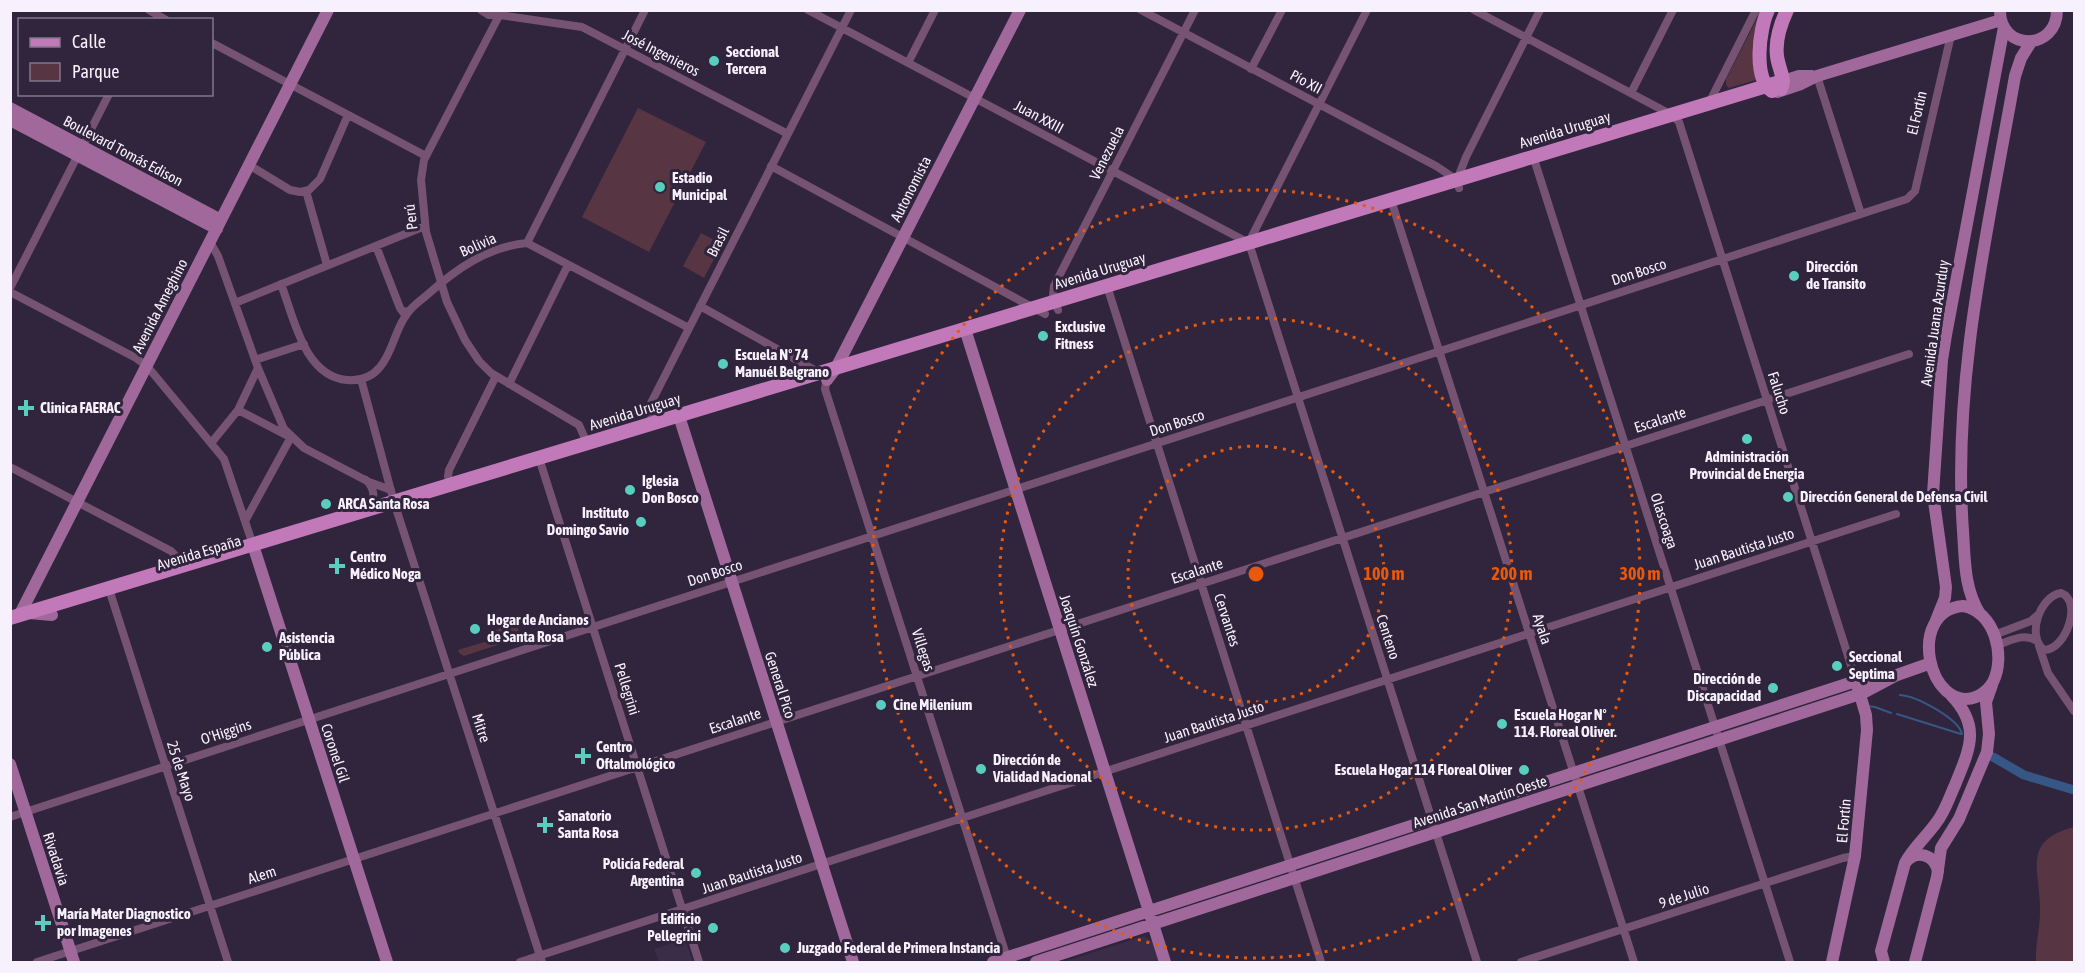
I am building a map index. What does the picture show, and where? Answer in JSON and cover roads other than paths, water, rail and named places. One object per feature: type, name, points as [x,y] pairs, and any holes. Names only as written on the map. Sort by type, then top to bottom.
[{"type":"main road","name":"Avenida Ameghino","points":[[21,613],[328,10]]},
{"type":"main road","name":"Autonomista","points":[[836,368],[1020,10]]},
{"type":"main road","points":[[1768,10],[1761,28],[1759,49],[1761,65],[1776,86]]},
{"type":"main road","points":[[1776,86],[1777,42],[1787,10]]},
{"type":"main road","points":[[2002,19],[2013,37],[2031,42],[2044,37],[2051,31],[2056,22],[2057,10]]},
{"type":"main road","name":"Avenida Uruguay","points":[[1675,118],[1708,104],[1776,86],[1801,84],[1817,76],[2002,19]]},
{"type":"main road","name":"Avenida Juana Azurduy","points":[[1935,623],[1945,598],[1946,588],[1933,494],[1943,352],[2002,19]]},
{"type":"main road","points":[[1915,962],[1937,877],[1941,848],[1959,819],[1989,743],[1986,702],[1998,665],[1996,640],[1970,594],[1966,577],[1960,470],[1969,346],[2015,76],[2021,58],[2031,42]]},
{"type":"main road","name":"Avenida Uruguay","points":[[394,501],[541,462],[571,457],[680,420],[1776,86]]},
{"type":"main road","name":"Boulevard Tomás Edison","points":[[10,108],[80,151]]},
{"type":"main road","name":"Boulevard Tomás Edison","points":[[10,120],[80,151],[219,224]]},
{"type":"main road","name":"Avenida Uruguay","points":[[824,376],[836,368],[966,333]]},
{"type":"main road","name":"Joaquín González","points":[[966,333],[1166,963]]},
{"type":"main road","name":"Avenida Uruguay","points":[[394,501],[541,462],[587,444],[653,423],[680,420]]},
{"type":"main road","name":"General Pico","points":[[680,420],[853,963]]},
{"type":"main road","points":[[571,457],[586,448],[587,444]]},
{"type":"main road","name":"Avenida España","points":[[21,613],[164,581],[394,501]]},
{"type":"main road","name":"Avenida España","points":[[10,627],[52,615],[180,567],[254,549],[394,501]]},
{"type":"main road","name":"Coronel Gil","points":[[254,549],[387,963]]},
{"type":"main road","points":[[164,581],[179,572],[180,567]]},
{"type":"main road","points":[[1878,963],[1905,863],[1913,849],[1940,818],[1970,746],[1970,729],[1963,710],[1937,680],[1931,663],[1930,639],[1935,623],[1943,613],[1959,607],[1971,608],[1980,614]]},
{"type":"main road","points":[[21,613],[52,615]]},
{"type":"main road","name":"Avenida San Martín Oeste","points":[[1036,963],[1860,694],[1897,675],[1931,663]]},
{"type":"main road","name":"Avenida San Martín Oeste","points":[[993,963],[1008,960],[1149,911],[1856,681],[1897,675]]},
{"type":"main road","name":"El Fortín","points":[[1832,963],[1855,856],[1867,730],[1866,715],[1856,681]]},
{"type":"main road","points":[[1948,693],[1959,698],[1971,698],[1986,691],[1992,685]]},
{"type":"main road","name":"Rivadavia","points":[[10,764],[72,957]]},
{"type":"main road","points":[[1962,767],[1978,774]]},
{"type":"main road","points":[[1905,863],[1913,856],[1927,856],[1935,863],[1937,877]]},
{"type":"main road","points":[[1882,948],[1884,963]]},
{"type":"street","name":"José Ingenieros","points":[[481,10],[489,15],[501,13],[582,27],[788,134]]},
{"type":"street","points":[[645,10],[527,243],[689,328]]},
{"type":"street","name":"Juan XXIII","points":[[808,10],[1113,171],[1250,247]]},
{"type":"street","name":"Brasil","points":[[653,423],[650,405],[851,10]]},
{"type":"street","points":[[908,63],[935,10]]},
{"type":"street","name":"Pío XII","points":[[1141,10],[1436,166],[1458,184]]},
{"type":"street","name":"Venezuela","points":[[1048,308],[1054,286],[1195,10]]},
{"type":"street","points":[[1251,69],[1282,10]]},
{"type":"street","points":[[1250,247],[1367,10]]},
{"type":"street","points":[[1474,10],[1675,118]]},
{"type":"street","points":[[1458,184],[1466,157],[1540,10]]},
{"type":"street","points":[[1631,93],[1673,10]]},
{"type":"street","points":[[1708,104],[1756,10]]},
{"type":"street","name":"Perú","points":[[501,13],[422,165],[425,226],[450,310],[479,361],[496,376],[577,423],[583,430],[587,444]]},
{"type":"street","name":"El Fortín","points":[[1912,196],[1950,35]]},
{"type":"street","points":[[213,44],[426,156]]},
{"type":"street","points":[[1817,76],[1861,214]]},
{"type":"street","points":[[108,96],[10,290],[147,366],[212,442],[225,462],[254,549]]},
{"type":"street","points":[[249,165],[290,190],[306,191],[320,178],[348,115]]},
{"type":"street","name":"Falucho","points":[[1675,118],[1856,681]]},
{"type":"street","name":"Olascoaga","points":[[1535,161],[1790,963]]},
{"type":"street","points":[[771,166],[903,237],[1048,308]]},
{"type":"street","points":[[306,191],[327,266]]},
{"type":"street","name":"Don Bosco","points":[[449,674],[1722,260],[1912,196]]},
{"type":"street","name":"Ayala","points":[[1392,204],[1634,963]]},
{"type":"street","points":[[234,303],[425,226]]},
{"type":"street","points":[[210,242],[216,252],[278,419],[291,438]]},
{"type":"street","name":"Bolivia","points":[[361,379],[372,374],[381,366],[409,311],[441,282],[459,268],[481,256],[504,247],[527,243]]},
{"type":"street","points":[[376,246],[400,308],[403,312],[409,311]]},
{"type":"street","name":"Centeno","points":[[1250,247],[1477,963]]},
{"type":"street","points":[[509,384],[568,265]]},
{"type":"street","points":[[281,284],[312,359],[324,372],[342,379],[361,379],[394,501]]},
{"type":"street","name":"Cervantes","points":[[1108,290],[1321,963]]},
{"type":"street","points":[[700,306],[824,376]]},
{"type":"street","points":[[212,442],[238,410],[256,364],[304,344]]},
{"type":"street","name":"Escalante","points":[[494,814],[1909,354]]},
{"type":"street","points":[[450,485],[449,470],[496,376]]},
{"type":"street","name":"Villegas","points":[[824,376],[825,387],[1008,960]]},
{"type":"street","points":[[238,410],[366,480],[394,501]]},
{"type":"street","points":[[245,521],[291,438]]},
{"type":"street","name":"Pellegrini","points":[[541,462],[699,963]]},
{"type":"street","points":[[10,467],[172,552],[180,567]]},
{"type":"street","points":[[360,512],[373,500],[373,490],[366,480]]},
{"type":"street","name":"Mitre","points":[[394,501],[541,959]]},
{"type":"street","name":"Juan Bautista Justo","points":[[520,963],[541,959],[822,864],[1896,514]]},
{"type":"street","name":"25 de Mayo","points":[[110,593],[228,963]]},
{"type":"street","points":[[2061,593],[2067,596],[2073,611],[2065,634],[2058,644],[2047,650],[2032,637],[1996,640],[2031,621],[2041,612],[2053,595],[2061,593]]},
{"type":"street","points":[[2041,612],[2036,627],[2038,643],[2048,673],[2074,711]]},
{"type":"street","name":"O'Higgins","points":[[10,817],[449,674]]},
{"type":"street","name":"Alem","points":[[37,963],[72,957],[210,906],[494,814]]},
{"type":"street","name":"9 de Julio","points":[[1521,963],[1855,856]]},
{"type":"waterway","points":[[1900,695],[1916,699],[1936,709],[1953,721],[1962,734]]},
{"type":"waterway","points":[[1867,706],[1891,713]]},
{"type":"waterway","points":[[1897,714],[1961,734]]},
{"type":"waterway","points":[[1993,757],[2024,775],[2074,790]]},
{"type":"place","name":"Seccional Tercera","points":[[714,61]]},
{"type":"place","name":"Estadio Municipal","points":[[660,187]]},
{"type":"place","name":"Dirección de Transito","points":[[1794,276]]},
{"type":"place","name":"Exclusive Fitness","points":[[1043,336]]},
{"type":"place","name":"Escuela N° 74 Manuél Belgrano","points":[[723,364]]},
{"type":"place","name":"Clinica FAERAC","points":[[26,408]]},
{"type":"place","name":"Administración Provincial de Energia","points":[[1747,439]]},
{"type":"place","name":"Iglesia Don Bosco","points":[[630,490]]},
{"type":"place","name":"Dirección General de Defensa Civil","points":[[1788,497]]},
{"type":"place","name":"ARCA Santa Rosa","points":[[326,504]]},
{"type":"place","name":"Instituto Domingo Savio","points":[[641,522]]},
{"type":"place","name":"Centro Médico Noga","points":[[337,566]]},
{"type":"place","name":"Hogar de Ancianos de Santa Rosa","points":[[475,629]]},
{"type":"place","name":"Asistencia Pública","points":[[267,647]]},
{"type":"place","name":"Seccional Septima","points":[[1837,666]]},
{"type":"place","name":"Dirección de Discapacidad","points":[[1773,688]]},
{"type":"place","name":"Cine Milenium","points":[[881,705]]},
{"type":"place","name":"Escuela Hogar N° 114. Floreal Oliver.","points":[[1502,724]]},
{"type":"place","name":"Centro Oftalmológico","points":[[583,756]]},
{"type":"place","name":"Dirección de Vialidad Nacional","points":[[981,769]]},
{"type":"place","name":"Escuela Hogar 114 Floreal Oliver","points":[[1524,770]]},
{"type":"place","name":"Sanatorio Santa Rosa","points":[[545,825]]},
{"type":"place","name":"Policía Federal Argentina","points":[[696,873]]},
{"type":"place","name":"María Mater Diagnostico por Imagenes","points":[[43,923]]},
{"type":"place","name":"Edificio Pellegrini","points":[[713,928]]},
{"type":"place","name":"Juzgado Federal de Primera Instancia","points":[[785,948]]}]
